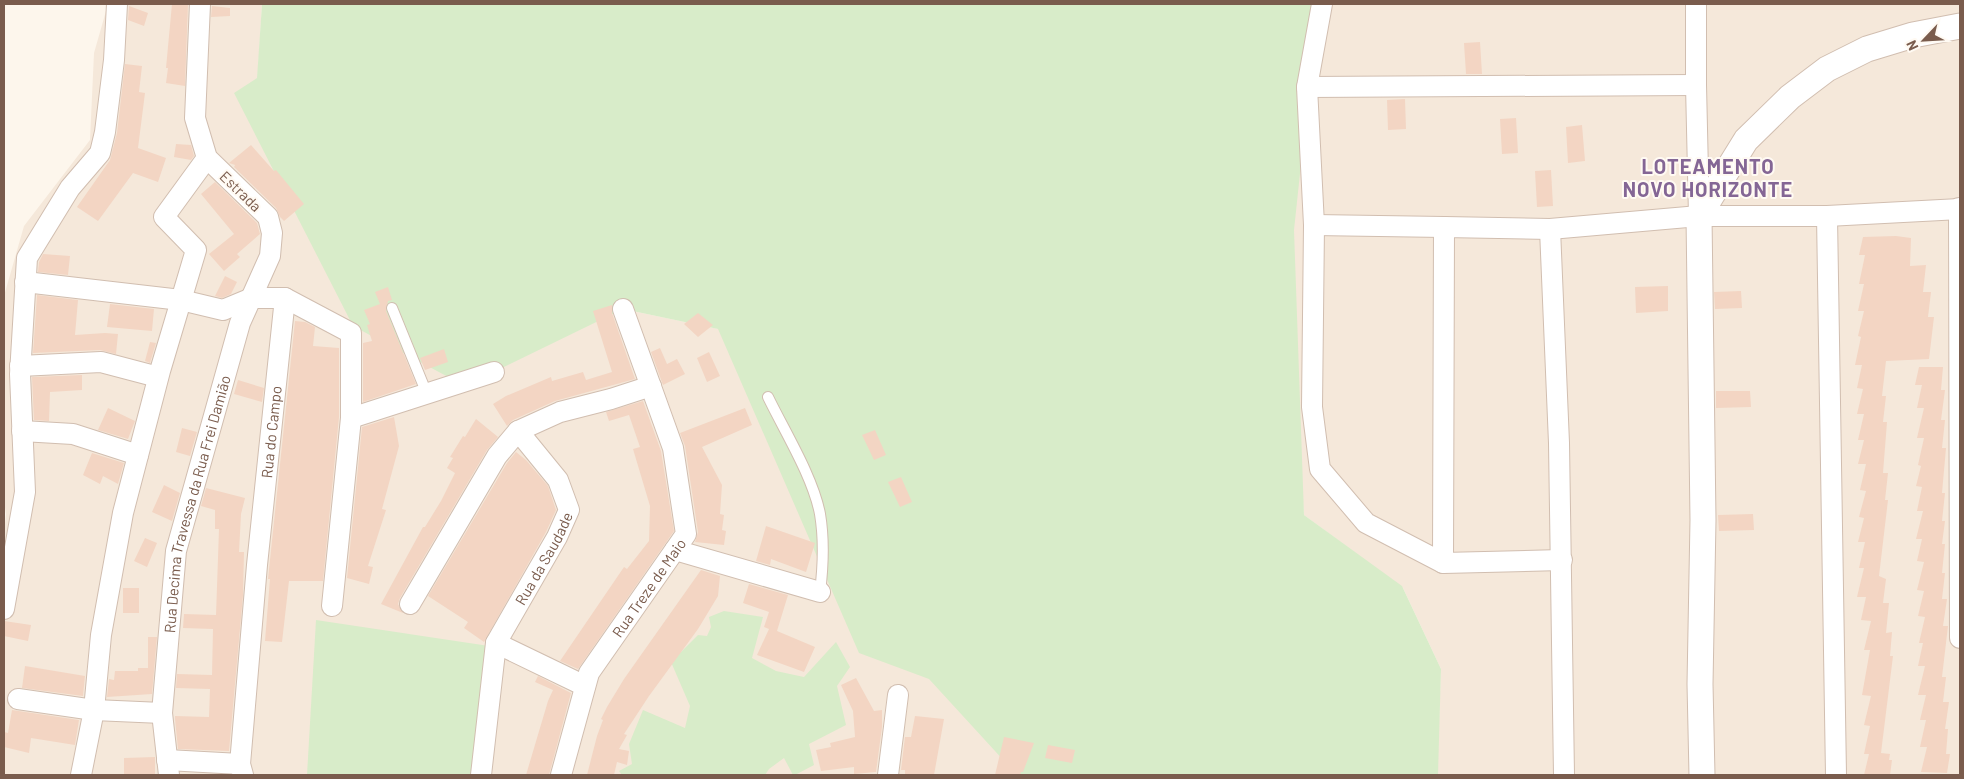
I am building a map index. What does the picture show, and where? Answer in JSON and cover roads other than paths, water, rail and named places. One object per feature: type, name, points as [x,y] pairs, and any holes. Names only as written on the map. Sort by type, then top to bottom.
[{"type":"street","points":[[4,608],[25,492],[20,366],[27,258],[70,188],[100,152],[114,60],[117,4]]},
{"type":"street","points":[[81,775],[94,710],[101,635],[123,513],[158,378],[196,250],[164,217],[207,158],[195,118],[200,4]]},
{"type":"street","points":[[1322,4],[1307,87],[1314,225],[1312,407],[1320,469],[1366,523],[1443,563],[1562,560]]},
{"type":"street","points":[[1696,4],[1703,520],[1700,684],[1702,775]]},
{"type":"street","points":[[1699,216],[1746,140],[1790,97],[1827,69],[1867,50],[1913,35],[1960,26]]},
{"type":"street","points":[[1307,87],[1696,85]]},
{"type":"street","name":"Estrada","points":[[207,158],[268,217],[272,233],[270,256]]},
{"type":"street","points":[[1314,225],[1550,229],[1699,216],[1827,216],[1960,209],[1960,638]]},
{"type":"street","points":[[1827,216],[1836,775]]},
{"type":"street","points":[[1443,563],[1444,227]]},
{"type":"street","points":[[1550,229],[1562,560],[1564,775]]},
{"type":"street","name":"Rua Decima Travessa da Rua Frei Damião","points":[[168,768],[162,713],[176,551],[240,323],[270,256]]},
{"type":"street","points":[[25,282],[181,300],[224,310],[252,298],[285,298],[351,333],[351,418],[332,606]]},
{"type":"street","name":"Rua do Campo","points":[[242,769],[257,565],[285,298]]},
{"type":"street","name":"Rua Treze de Maio","points":[[561,775],[589,673],[686,534],[673,448],[623,309]]},
{"type":"street","points":[[20,366],[101,362],[158,378]]},
{"type":"street","points":[[351,418],[494,372]]},
{"type":"street","points":[[410,604],[497,456],[518,431],[560,412],[611,399],[651,386]]},
{"type":"street","points":[[22,431],[73,434],[138,455]]},
{"type":"street","name":"Rua da Saudade","points":[[482,775],[496,643],[557,537],[569,510],[558,480],[518,431]]},
{"type":"street","points":[[675,550],[820,592]]},
{"type":"street","points":[[496,643],[585,686]]},
{"type":"street","points":[[888,775],[898,695]]},
{"type":"street","points":[[18,699],[94,710],[162,713]]},
{"type":"street","points":[[168,768],[242,769]]},
{"type":"lane","points":[[392,308],[427,394]]},
{"type":"lane","points":[[768,398],[811,484],[820,515],[822,569],[820,592]]},
{"type":"district","name":"LOTEAMENTO NOVO HORIZONTE","points":[[1708,178]]}]
